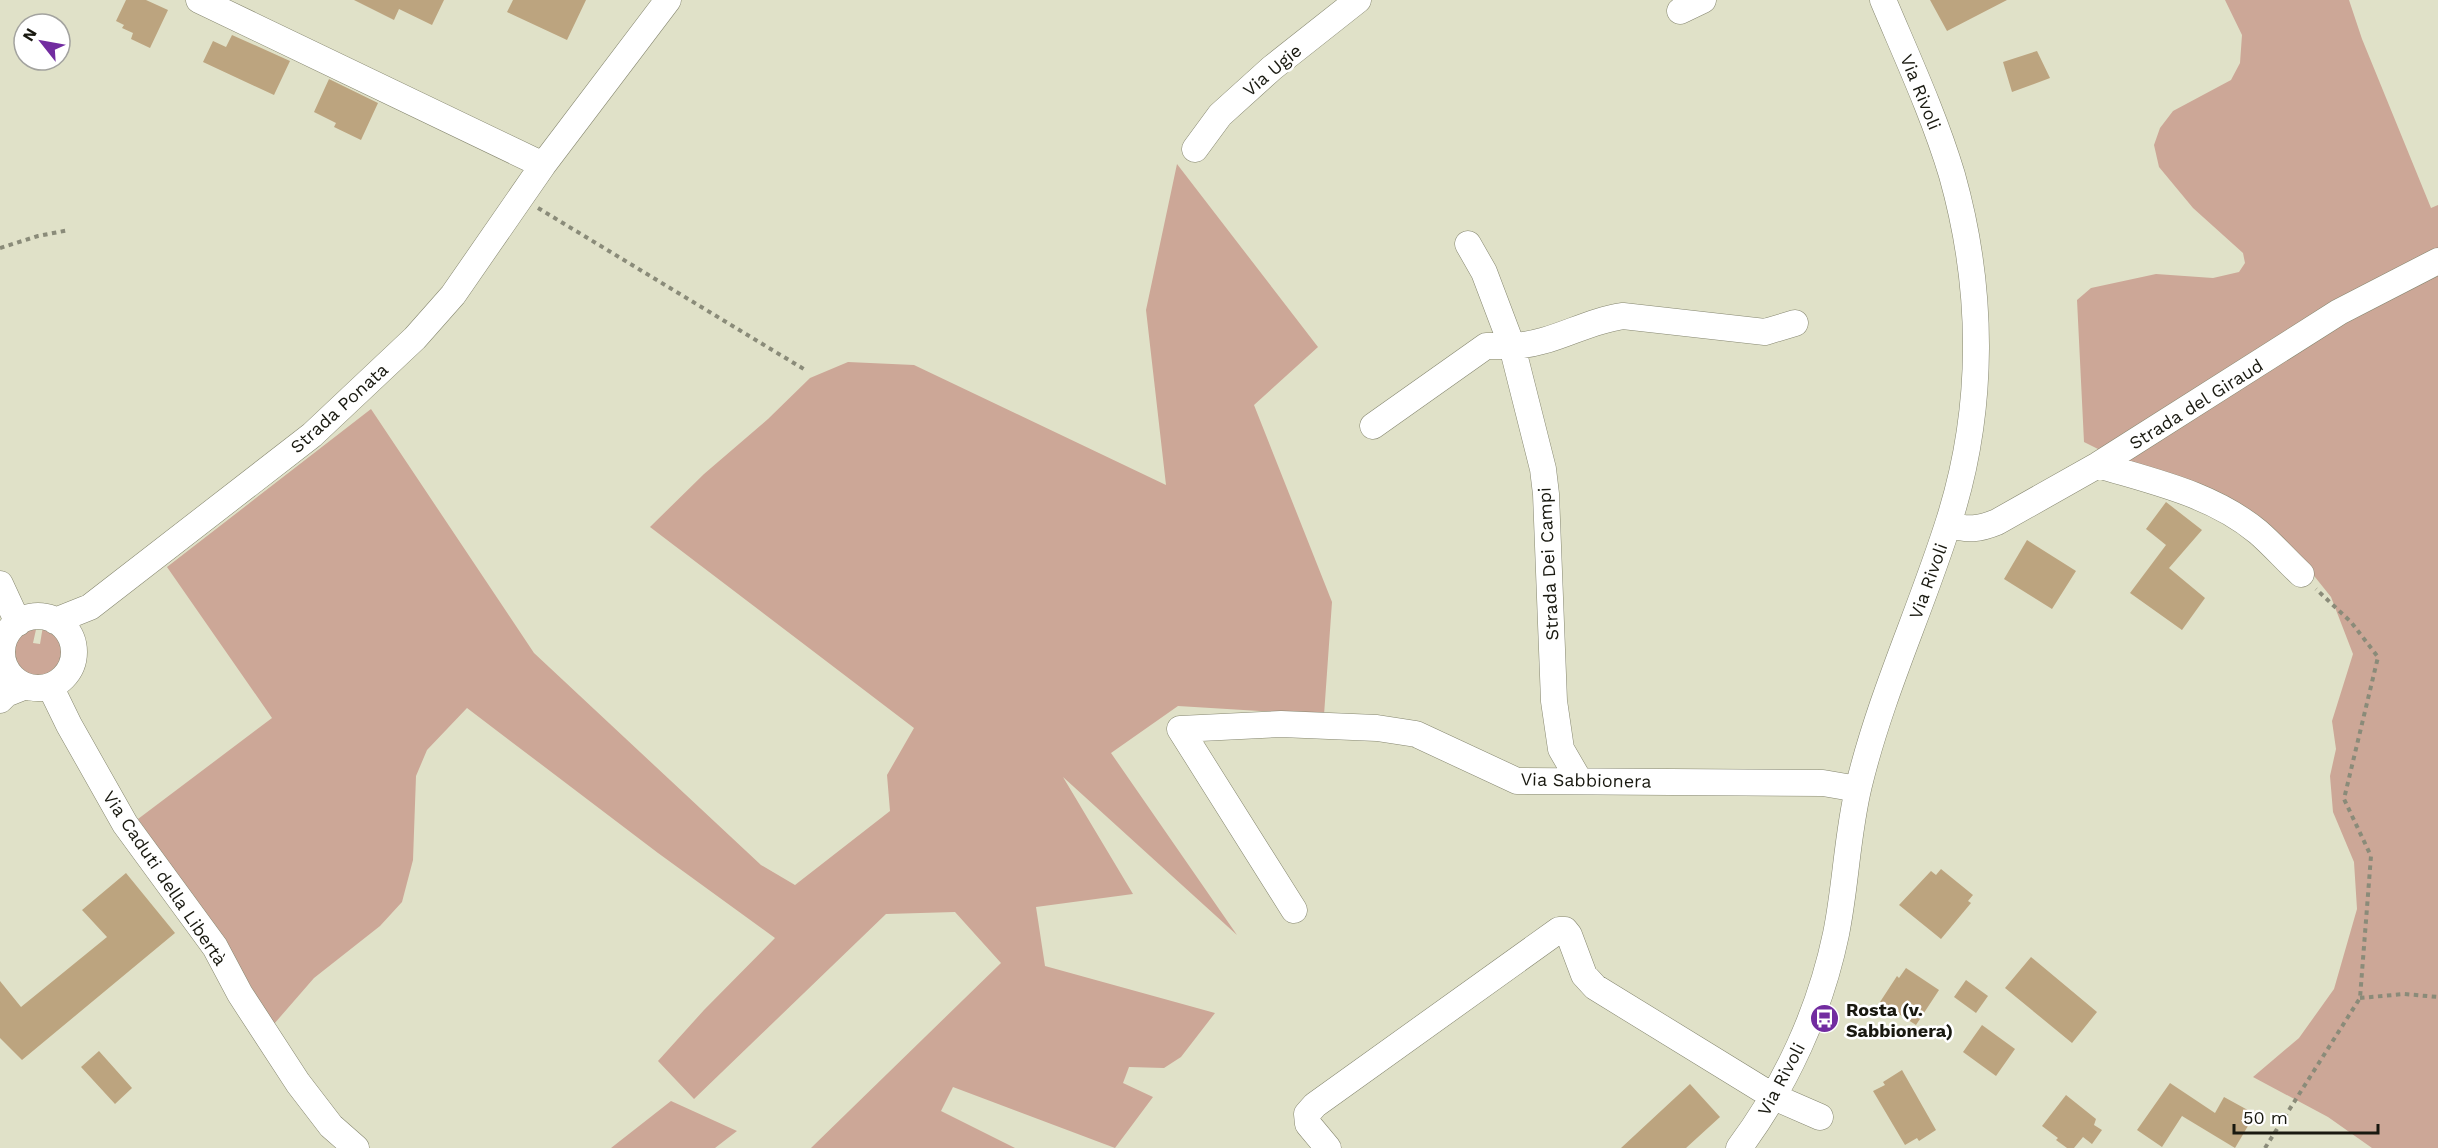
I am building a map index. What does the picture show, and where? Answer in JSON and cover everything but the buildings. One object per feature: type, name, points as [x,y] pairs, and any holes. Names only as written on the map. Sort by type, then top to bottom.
[{"type":"street","points":[[199,0],[543,165]]},
{"type":"street","name":"Strada Ponata","points":[[55,621],[90,607],[312,435],[415,338],[453,295],[543,165],[668,0]]},
{"type":"street","name":"Via Ugie","points":[[1195,149],[1220,115],[1272,68],[1358,0]]},
{"type":"street","points":[[1680,11],[1703,0]]},
{"type":"street","name":"Via Rivoli","points":[[1739,1148],[1774,1097],[1803,1038],[1828,970],[1858,789],[1871,738],[1948,524],[1969,447],[1976,399],[1977,341],[1973,282],[1964,225],[1952,174],[1935,124],[1883,0]]},
{"type":"street","name":"Strada Dei Campi","points":[[1468,244],[1485,272],[1512,346],[1543,469],[1546,494],[1552,667],[1558,734],[1561,749],[1579,780]]},
{"type":"street","name":"Strada del Giraud","points":[[1948,524],[1959,528],[1980,529],[1997,522],[2098,465],[2339,312],[2438,261]]},
{"type":"street","points":[[1373,426],[1486,346],[1530,346],[1605,319],[1623,316],[1765,332],[1795,323]]},
{"type":"street","points":[[2098,465],[2187,492],[2211,502],[2258,532],[2301,574]]},
{"type":"street","points":[[0,584],[18,622]]},
{"type":"street","name":"Strada Ponata","points":[[73,642],[90,607]]},
{"type":"street","points":[[0,700],[6,694],[38,686],[67,673],[72,664],[73,642],[69,634],[55,621],[37,616],[18,622],[10,630],[4,640],[2,666],[16,681],[38,686]]},
{"type":"street","name":"Via Caduti della Libertà","points":[[38,686],[69,725],[125,824],[215,947],[240,994],[298,1083],[331,1126],[356,1148]]},
{"type":"street","name":"Via Sabbionera","points":[[1294,910],[1180,729],[1281,724],[1377,728],[1416,734],[1517,781],[1822,783],[1858,789]]},
{"type":"street","points":[[1328,1148],[1308,1124],[1307,1114],[1315,1105],[1559,930],[1565,930],[1569,935],[1584,975],[1595,987],[1774,1097],[1820,1117]]},
{"type":"path","points":[[521,198],[807,370]]},
{"type":"path","points":[[0,248],[38,236],[69,230]]},
{"type":"path","points":[[2265,1148],[2360,998],[2371,856],[2344,799],[2378,657],[2350,622],[2301,574]]},
{"type":"path","points":[[2360,998],[2404,994],[2438,997]]},
{"type":"shaded area","points":[[2225,0],[2349,0],[2362,39],[2431,208],[2438,205],[2438,253],[2104,452],[2084,442],[2077,300],[2091,288],[2156,274],[2213,278],[2239,272],[2245,263],[2243,253],[2193,208],[2159,167],[2154,145],[2160,128],[2173,111],[2231,80],[2240,63],[2242,35]]},
{"type":"shaded area","points":[[1177,164],[1318,347],[1254,405],[1332,602],[1324,715],[1178,706],[1111,753],[1237,935],[1063,777],[1133,894],[1036,907],[1045,966],[1215,1013],[1181,1057],[1164,1068],[1129,1067],[1123,1083],[1153,1097],[1115,1148],[953,1087],[941,1111],[1015,1148],[811,1148],[1001,963],[955,912],[886,914],[694,1099],[658,1061],[704,1010],[775,938],[658,853],[467,708],[427,750],[416,776],[413,860],[402,902],[380,926],[314,978],[274,1024],[226,946],[138,819],[272,718],[167,567],[371,409],[534,653],[761,865],[795,885],[890,811],[887,775],[914,728],[650,527],[704,474],[768,419],[810,378],[848,362],[914,365],[1166,485],[1146,310]]},
{"type":"shaded area","points":[[2438,266],[2438,1148],[2372,1148],[2328,1117],[2253,1077],[2299,1038],[2334,989],[2357,909],[2354,862],[2333,812],[2330,776],[2336,749],[2332,721],[2353,654],[2331,597],[2303,562],[2120,465],[2165,429]]},
{"type":"shaded area","points":[[37,625],[33,643],[40,644],[43,626],[56,635],[62,646],[62,657],[58,667],[50,675],[39,678],[27,676],[14,666],[11,652],[18,634]]},
{"type":"shaded area","points":[[671,1101],[737,1131],[715,1148],[611,1148]]},
{"type":"place","name":"Rosta (v. Sabbionera)","points":[[1825,1019]]}]
